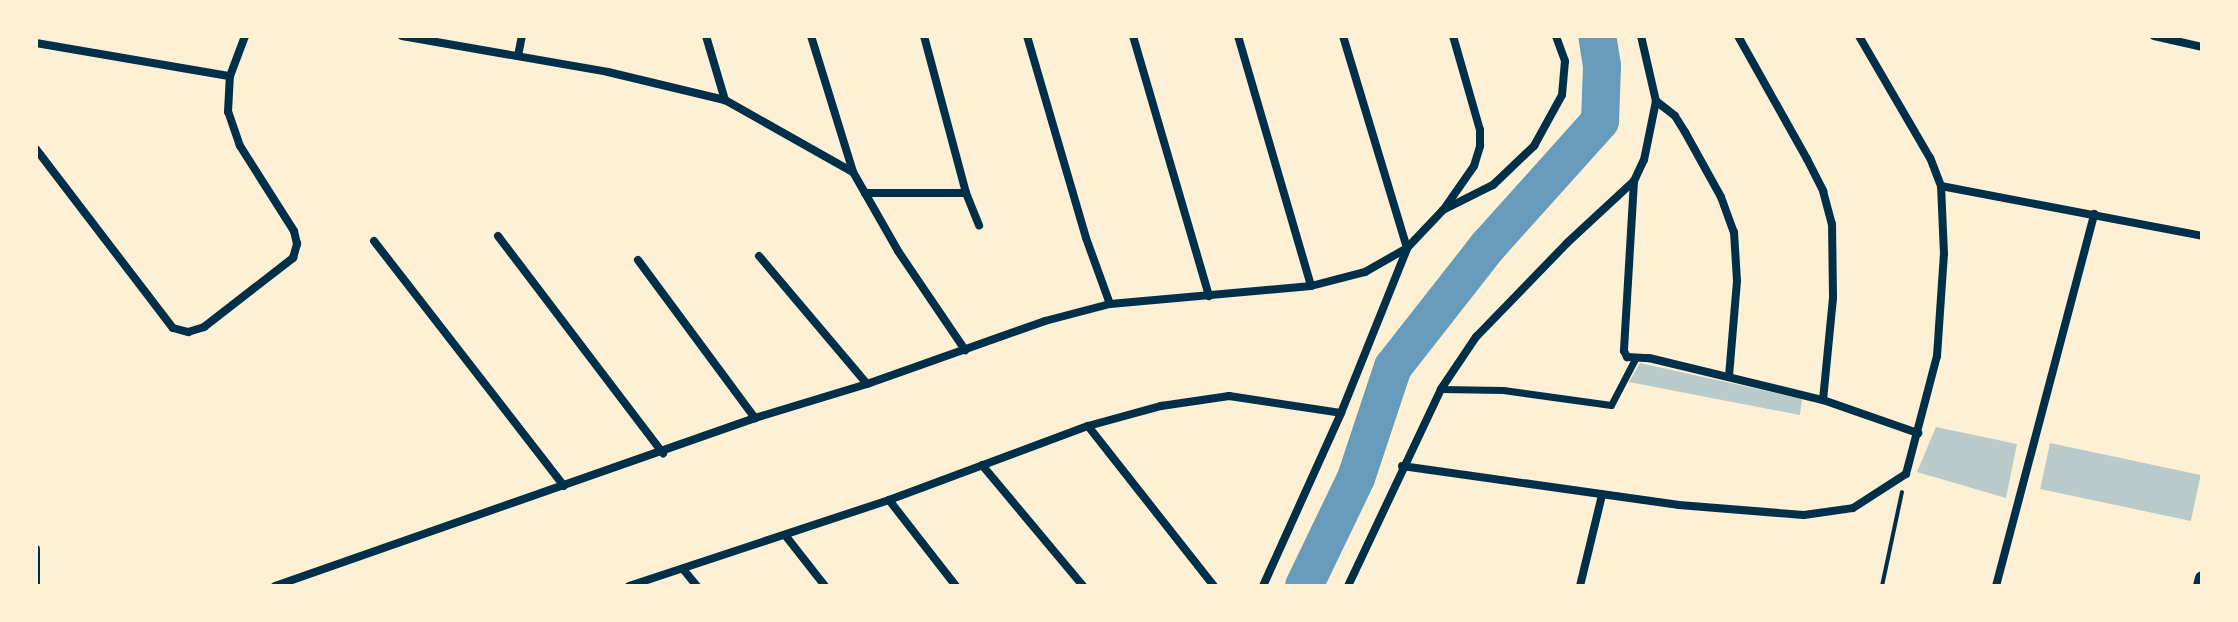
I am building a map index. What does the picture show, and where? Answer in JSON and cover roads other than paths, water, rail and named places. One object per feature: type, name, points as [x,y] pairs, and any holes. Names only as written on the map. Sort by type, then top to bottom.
[{"type":"street","points":[[36,149],[173,328],[188,332],[204,327],[293,258],[297,244],[294,231],[240,146],[228,112],[230,76],[245,36]]},
{"type":"street","points":[[402,36],[608,72],[725,100],[853,172]]},
{"type":"street","points":[[518,56],[522,36]]},
{"type":"street","points":[[706,36],[725,100]]},
{"type":"street","points":[[811,36],[853,172],[898,251],[965,350]]},
{"type":"street","points":[[924,36],[966,193],[979,225]]},
{"type":"street","points":[[1027,36],[1086,238],[1110,304]]},
{"type":"street","points":[[1133,36],[1209,296]]},
{"type":"street","points":[[1238,36],[1311,286]]},
{"type":"street","points":[[1263,586],[1341,413],[1407,248],[1343,36]]},
{"type":"street","points":[[275,586],[663,453],[755,418],[867,384],[1045,321],[1110,304],[1311,286],[1365,272],[1407,248],[1443,210],[1474,166],[1480,146],[1480,130],[1453,36]]},
{"type":"street","points":[[1443,210],[1493,185],[1514,168],[1547,127],[1565,78],[1563,52],[1556,36]]},
{"type":"street","points":[[1348,586],[1441,389],[1476,337],[1567,243],[1634,181],[1644,160],[1655,119],[1656,101],[1641,36]]},
{"type":"street","points":[[1738,36],[1823,191],[1832,224],[1833,298],[1823,400]]},
{"type":"street","points":[[1402,466],[1602,495],[1804,515],[1853,508],[1906,474],[1937,356],[1944,254],[1941,186],[1923,145],[1859,36]]},
{"type":"street","points":[[2154,36],[2202,47]]},
{"type":"street","points":[[36,43],[230,76]]},
{"type":"street","points":[[1656,101],[1675,116],[1685,132],[1721,197],[1734,232],[1737,281],[1729,377]]},
{"type":"street","points":[[1634,181],[1624,351],[1627,357],[1823,400],[1918,433]]},
{"type":"street","points":[[1941,186],[2202,236]]},
{"type":"street","points":[[865,193],[966,193]]},
{"type":"street","points":[[1996,586],[2094,214]]},
{"type":"street","points":[[498,236],[663,453]]},
{"type":"street","points":[[374,241],[564,486]]},
{"type":"street","points":[[759,256],[867,384]]},
{"type":"street","points":[[638,260],[755,418]]},
{"type":"street","points":[[1441,389],[1503,390],[1611,405],[1636,357]]},
{"type":"street","points":[[629,586],[889,500],[1088,426],[1161,406],[1229,396],[1341,413]]},
{"type":"street","points":[[1088,426],[1214,586]]},
{"type":"street","points":[[982,465],[1083,586]]},
{"type":"street","points":[[1580,586],[1602,495]]},
{"type":"street","points":[[889,500],[956,586]]},
{"type":"street","points":[[785,535],[825,586]]},
{"type":"street","points":[[36,549],[36,583]]},
{"type":"street","points":[[683,569],[697,586]]},
{"type":"street","points":[[2200,586],[2202,578]]},
{"type":"waterway","points":[[1304,586],[1356,478],[1393,367],[1488,246],[1600,121],[1602,66],[1597,36]]}]
